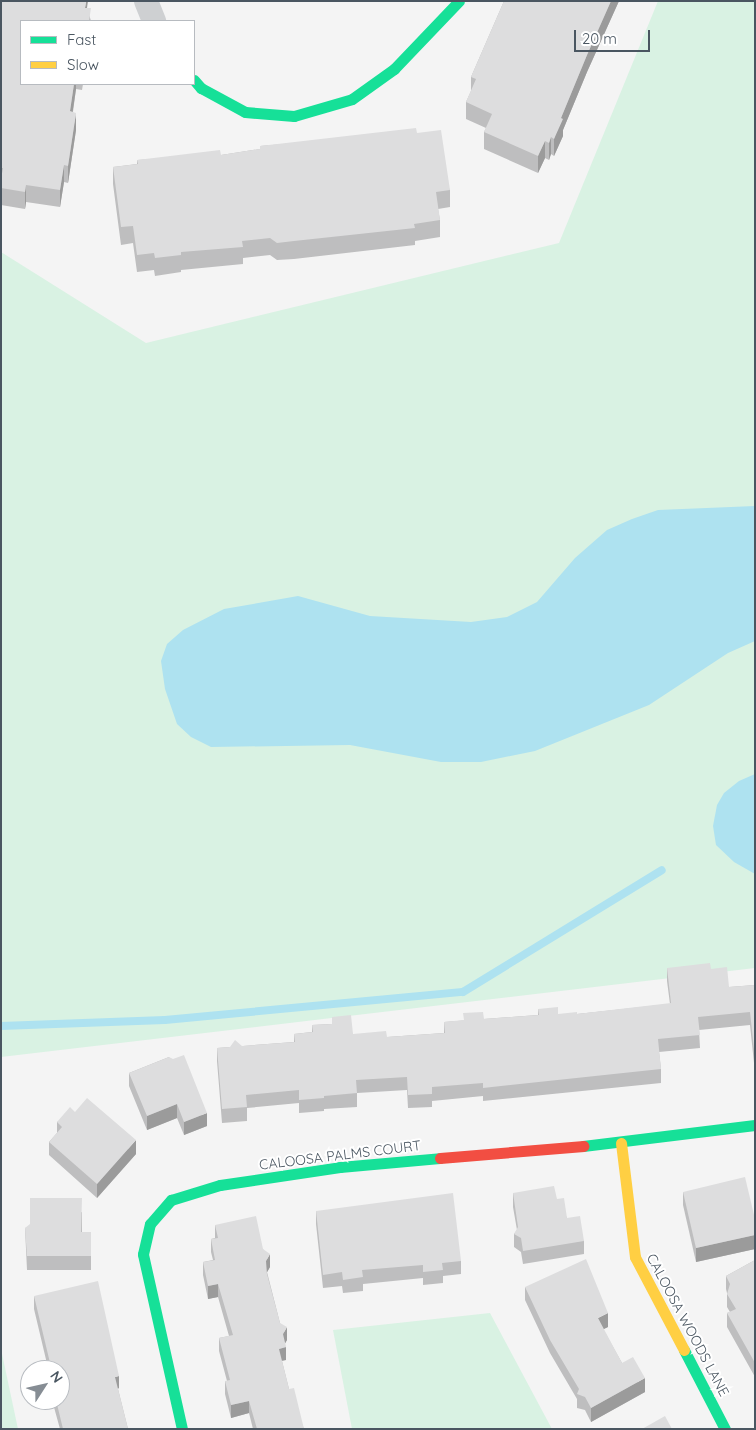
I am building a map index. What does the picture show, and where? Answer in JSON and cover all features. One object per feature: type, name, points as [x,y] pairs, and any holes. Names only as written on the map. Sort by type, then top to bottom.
[{"type":"street","points":[[146,1],[154,20]]},
{"type":"street","points":[[195,81],[202,88],[245,112],[294,116],[352,99],[394,69],[458,1]]},
{"type":"street","name":"CALOOSA PALMS COURT","points":[[182,1429],[143,1254],[150,1224],[171,1200],[220,1185],[340,1167],[621,1143],[755,1126]]},
{"type":"street","name":"CALOOSA WOODS LANE","points":[[621,1143],[635,1257],[725,1429]]},
{"type":"green space","points":[[658,1],[755,1],[755,968],[1,1057],[1,252],[146,343],[559,243]]},
{"type":"green space","points":[[490,1313],[552,1429],[352,1429],[333,1330]]},
{"type":"green space","points":[[1,1349],[18,1429],[1,1429]]},
{"type":"water","points":[[755,506],[755,641],[728,653],[649,705],[535,751],[481,762],[441,762],[350,745],[211,747],[191,737],[177,724],[165,689],[161,661],[167,644],[183,630],[224,609],[298,596],[370,616],[471,622],[507,617],[537,602],[575,558],[607,530],[658,510]]},
{"type":"water","points":[[755,774],[755,874],[734,862],[716,845],[713,826],[717,805],[724,793],[739,781]]},
{"type":"building","points":[[1,1],[86,1],[85,8],[91,8],[89,20],[20,20],[20,85],[74,85],[70,111],[76,113],[68,166],[64,165],[60,190],[26,185],[25,192],[1,188],[3,168],[1,168]]},
{"type":"building","points":[[504,1],[611,1],[587,55],[554,139],[551,137],[549,143],[545,141],[538,156],[484,132],[492,114],[466,102],[476,79],[471,77]]},
{"type":"building","points":[[416,128],[417,133],[441,130],[450,190],[436,192],[440,220],[414,224],[415,228],[277,243],[270,238],[242,241],[243,247],[181,252],[181,255],[155,258],[154,253],[137,255],[133,226],[121,227],[113,167],[138,164],[137,160],[220,150],[221,155],[260,149],[260,146]]},
{"type":"building","points":[[710,963],[711,969],[727,967],[729,987],[755,985],[755,1049],[750,1012],[698,1017],[700,1035],[658,1039],[661,1069],[483,1088],[483,1083],[432,1087],[432,1094],[408,1095],[407,1077],[356,1080],[357,1093],[299,1100],[299,1090],[246,1095],[247,1107],[222,1109],[217,1048],[230,1047],[235,1040],[242,1046],[295,1042],[294,1034],[313,1032],[312,1025],[332,1024],[332,1017],[351,1015],[353,1034],[386,1031],[387,1037],[445,1033],[444,1022],[464,1020],[463,1013],[483,1012],[484,1019],[539,1015],[538,1009],[558,1007],[558,1014],[577,1012],[577,1014],[671,1003],[667,968]]},
{"type":"building","points":[[184,1055],[207,1113],[184,1122],[177,1104],[147,1116],[129,1073],[169,1057],[173,1059]]},
{"type":"building","points":[[87,1098],[136,1140],[97,1184],[49,1142],[62,1127],[57,1122],[70,1107],[75,1112]]},
{"type":"building","points":[[745,1177],[755,1219],[755,1235],[696,1248],[683,1192]]},
{"type":"building","points":[[554,1186],[557,1199],[564,1198],[567,1218],[580,1216],[584,1241],[523,1251],[521,1238],[514,1234],[518,1227],[513,1193]]},
{"type":"building","points":[[453,1193],[461,1261],[442,1263],[443,1270],[423,1272],[423,1265],[362,1270],[363,1277],[343,1280],[342,1272],[323,1275],[316,1211]]},
{"type":"building","points":[[30,1198],[82,1198],[81,1232],[91,1232],[91,1256],[27,1256],[25,1228],[30,1224]]},
{"type":"building","points":[[256,1216],[263,1249],[270,1254],[266,1261],[267,1274],[280,1323],[287,1327],[283,1334],[286,1347],[279,1349],[289,1389],[294,1388],[304,1429],[257,1429],[249,1401],[231,1405],[225,1381],[230,1380],[219,1338],[233,1335],[218,1284],[208,1286],[203,1262],[215,1260],[211,1239],[218,1238],[215,1225]]},
{"type":"building","points":[[586,1259],[608,1313],[598,1318],[622,1363],[633,1357],[645,1378],[591,1408],[585,1397],[577,1394],[579,1389],[550,1340],[525,1287]]},
{"type":"building","points":[[755,1260],[755,1363],[727,1313],[736,1309],[727,1294],[730,1284],[726,1276]]},
{"type":"building","points":[[98,1281],[119,1376],[115,1377],[128,1429],[63,1429],[58,1410],[70,1410],[70,1360],[49,1360],[34,1296]]},
{"type":"building","points":[[665,1416],[672,1429],[642,1429]]},
{"type":"waterway","points":[[1,1026],[165,1020],[463,992],[662,870]]},
{"type":"traffic: fast","points":[[195,81],[201,88],[245,112],[294,116],[352,99],[394,69],[459,1]]},
{"type":"traffic: fast","points":[[583,1146],[755,1125]]},
{"type":"traffic: fast","points":[[182,1429],[143,1254],[150,1224],[171,1200],[220,1185],[340,1167],[440,1158]]},
{"type":"traffic: fast","points":[[684,1350],[725,1429]]},
{"type":"traffic: slow","points":[[621,1143],[635,1257],[684,1350]]},
{"type":"traffic: jam","points":[[440,1158],[583,1146]]}]
